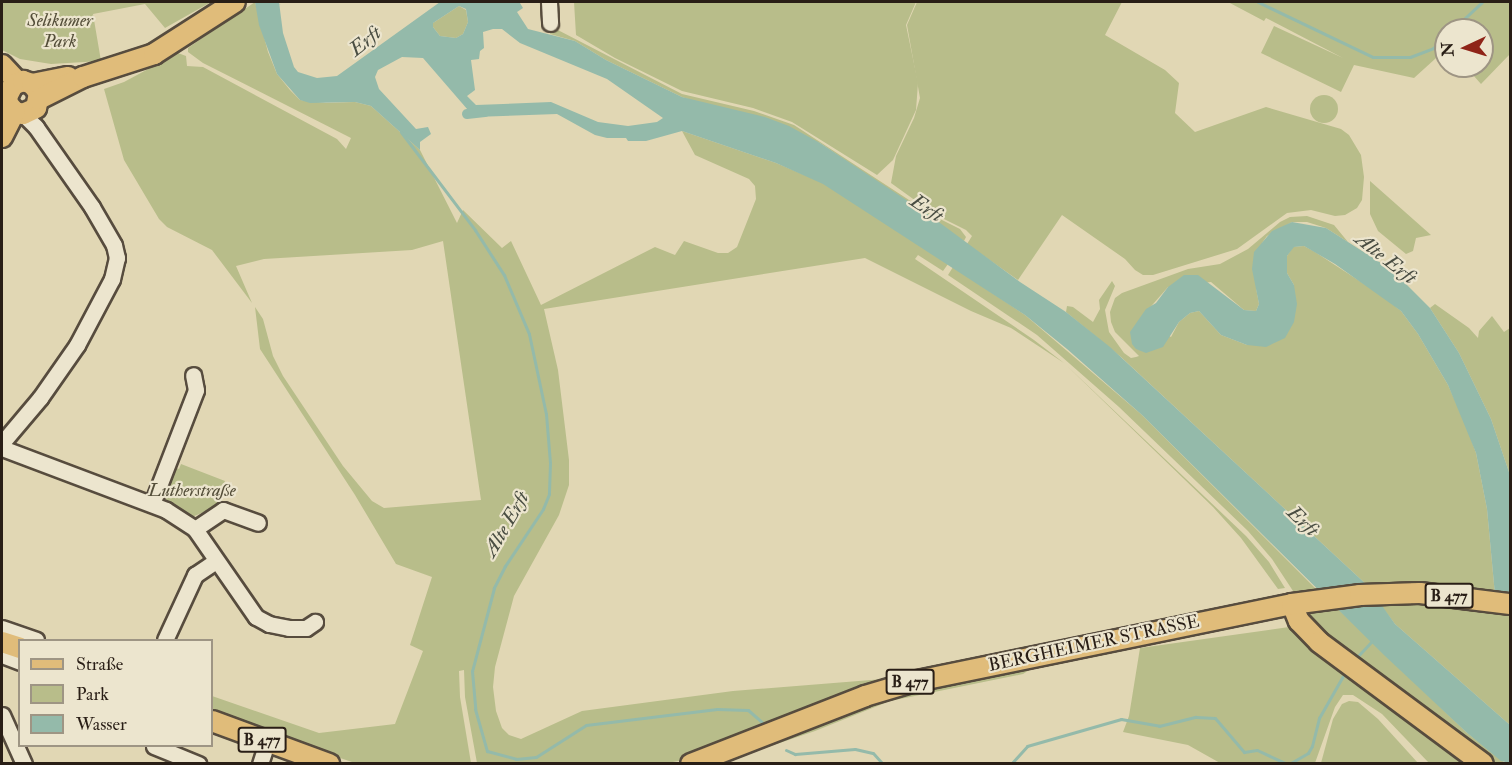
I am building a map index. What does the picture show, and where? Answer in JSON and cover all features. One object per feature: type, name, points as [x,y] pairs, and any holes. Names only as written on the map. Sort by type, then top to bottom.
[{"type":"main road","points":[[2,137],[20,102],[69,77],[83,77],[154,54],[235,2]]},
{"type":"main road","points":[[2,65],[20,102]]},
{"type":"main road","name":"BERGHEIMER STRASSE","points":[[691,764],[904,684],[1292,604],[1387,593],[1457,596],[1510,604]]},
{"type":"main road","points":[[1292,604],[1299,621],[1319,642],[1483,764]]},
{"type":"main road","points":[[2,642],[18,647]]},
{"type":"main road","name":"B 477","points":[[213,721],[330,764]]},
{"type":"street","points":[[549,2],[550,23]]},
{"type":"street","points":[[2,443],[40,398],[76,345],[104,296],[117,263],[114,245],[93,207],[20,102]]},
{"type":"street","points":[[152,504],[196,390],[193,375]]},
{"type":"street","points":[[2,448],[152,504],[177,516],[195,530],[246,606],[262,621],[301,629],[315,622]]},
{"type":"street","points":[[195,530],[223,510],[258,523]]},
{"type":"street","points":[[165,639],[195,575],[216,561]]},
{"type":"street","points":[[2,628],[33,639]]},
{"type":"street","points":[[2,655],[18,661]]},
{"type":"street","points":[[2,715],[24,764]]},
{"type":"street","points":[[260,764],[267,742]]},
{"type":"street","points":[[162,754],[198,764]]},
{"type":"green space","name":"Selikumer Park","points":[[2,2],[211,2],[165,28],[145,4],[93,14],[101,61],[51,64],[20,59],[2,50]]},
{"type":"green space","points":[[255,2],[268,52],[277,74],[290,90],[300,100],[326,103],[355,102],[371,106],[420,150],[457,223],[463,210],[502,248],[511,241],[541,305],[655,247],[675,255],[684,241],[718,253],[728,253],[737,247],[756,199],[755,186],[749,179],[695,155],[682,131],[776,163],[823,183],[948,264],[943,271],[918,255],[915,259],[1064,363],[1011,328],[971,311],[865,258],[544,309],[558,370],[569,460],[569,485],[559,515],[514,596],[495,667],[493,687],[496,711],[502,728],[509,735],[521,739],[582,711],[733,691],[896,678],[690,759],[667,763],[477,763],[465,697],[464,670],[459,671],[460,697],[471,763],[355,763],[213,715],[213,696],[319,733],[395,724],[423,651],[410,645],[432,577],[396,564],[355,495],[260,349],[255,307],[263,319],[273,356],[283,376],[343,466],[372,501],[384,508],[481,500],[443,241],[412,250],[264,259],[236,266],[252,303],[212,250],[167,227],[159,219],[124,160],[104,89],[124,82],[178,53],[186,56],[187,66],[203,67],[337,139],[346,149],[351,138],[203,63],[188,52],[188,48]]},
{"type":"green space","points":[[574,2],[916,2],[906,25],[918,83],[916,110],[893,160],[877,175],[792,122],[753,108],[682,91],[615,58],[576,35]]},
{"type":"green space","points":[[917,2],[1122,2],[1105,35],[1165,70],[1179,83],[1175,113],[1195,132],[1266,107],[1341,129],[1349,135],[1361,155],[1364,177],[1362,200],[1357,208],[1345,215],[1335,216],[1311,210],[1287,213],[1237,249],[1153,275],[1143,275],[1135,270],[1125,259],[1062,215],[1018,280],[967,244],[972,236],[966,230],[934,214],[891,183],[896,156],[914,118],[920,98],[907,25]]},
{"type":"green space","points":[[1228,2],[1510,2],[1510,54],[1494,71],[1494,18],[1434,18],[1434,60],[1414,78],[1354,65],[1341,92],[1261,53],[1274,26],[1343,58],[1266,18],[1264,21]]},
{"type":"green space","points":[[459,6],[466,10],[468,22],[463,34],[456,38],[440,36],[433,27],[433,23]]},
{"type":"green space","points":[[552,27],[682,94],[754,111],[794,125],[932,215],[960,229],[966,237],[964,241],[820,143],[682,97],[606,60],[575,41],[550,34]]},
{"type":"green space","points":[[1476,78],[1487,78],[1481,84]]},
{"type":"green space","points":[[1324,95],[1334,99],[1338,109],[1334,119],[1324,123],[1314,119],[1310,109],[1314,99]]},
{"type":"green space","points":[[1370,181],[1431,235],[1416,238],[1413,251],[1406,254],[1378,231],[1370,214]]},
{"type":"green space","points":[[1307,216],[1334,225],[1348,242],[1326,228],[1307,222],[1292,222],[1267,236],[1262,243],[1256,288],[1259,304],[1256,311],[1244,310],[1211,282],[1168,287],[1140,319],[1171,337],[1179,322],[1190,313],[1199,311],[1221,335],[1247,345],[1294,285],[1287,273],[1287,256],[1293,247],[1304,246],[1315,252],[1381,295],[1401,311],[1418,334],[1448,385],[1466,425],[1476,453],[1487,509],[1495,595],[1368,586],[1121,357],[1066,312],[1067,306],[1073,307],[1093,322],[1100,309],[1099,300],[1112,281],[1115,286],[1105,310],[1109,332],[1124,353],[1131,358],[1139,356],[1115,332],[1110,312],[1115,298],[1122,293],[1188,269],[1220,264],[1248,249],[1280,222],[1290,217]]},
{"type":"green space","points":[[953,267],[1025,315],[1142,415],[1317,590],[1295,594],[1272,559],[1248,531],[1119,407],[1037,335],[948,275]]},
{"type":"green space","points":[[1435,304],[1469,328],[1478,338],[1479,331],[1492,316],[1504,332],[1510,328],[1510,475],[1491,419],[1459,353],[1430,308]]},
{"type":"green space","points":[[1064,363],[1246,536],[1269,562],[1285,588],[1278,589],[1241,538],[1213,507]]},
{"type":"green space","name":"Lutherstraße","points":[[181,464],[225,481],[216,507],[192,517],[166,501],[165,489],[174,467],[179,469]]},
{"type":"green space","points":[[1376,599],[1510,610],[1510,725],[1395,624]]},
{"type":"green space","points":[[1334,605],[1466,732],[1505,763],[1492,763],[1355,665],[1307,618],[1309,610]]},
{"type":"green space","points":[[1296,626],[1477,763],[1429,763],[1382,714],[1353,695],[1343,695],[1335,707],[1315,763],[1220,763],[1188,745],[1123,732],[1129,716],[1140,648]]},
{"type":"green space","points":[[1037,665],[1023,674],[890,701],[762,749],[760,745],[866,700]]},
{"type":"green space","points":[[1349,701],[1358,702],[1378,719],[1418,763],[1321,763],[1333,719],[1342,704]]},
{"type":"water","points":[[255,2],[279,2],[283,33],[294,67],[298,72],[317,78],[337,76],[440,2],[523,2],[520,3],[523,8],[517,12],[528,29],[575,41],[606,60],[682,97],[765,117],[789,126],[820,143],[932,217],[1020,282],[1066,312],[1110,347],[1368,586],[1395,624],[1510,725],[1510,763],[1501,761],[1466,732],[1384,655],[1142,415],[1067,349],[1025,315],[823,184],[776,163],[682,131],[646,141],[628,141],[626,138],[607,138],[595,135],[557,114],[474,117],[423,58],[402,57],[378,70],[375,77],[379,89],[416,129],[428,127],[431,134],[420,142],[420,150],[371,106],[355,102],[310,103],[300,100],[277,74],[259,25]],"holes":[[[459,6],[466,9],[468,22],[463,34],[456,38],[440,36],[433,27],[433,23]],[[502,29],[520,43],[607,79],[663,118],[657,122],[628,126],[598,122],[551,102],[476,105],[467,96],[475,90],[471,60],[479,59],[480,51],[484,48],[483,32]]]},
{"type":"water","points":[[1292,222],[1326,228],[1392,270],[1430,308],[1459,353],[1491,419],[1510,475],[1510,595],[1495,595],[1487,509],[1476,453],[1448,385],[1418,334],[1401,311],[1335,264],[1304,246],[1294,247],[1287,256],[1287,273],[1294,285],[1297,304],[1294,322],[1285,338],[1266,347],[1247,345],[1221,335],[1199,311],[1190,313],[1179,322],[1163,347],[1146,353],[1136,349],[1132,344],[1130,332],[1146,309],[1156,303],[1168,287],[1184,275],[1198,275],[1244,310],[1256,311],[1259,304],[1252,269],[1254,252],[1272,231]]},
{"type":"waterway","points":[[1258,2],[1373,57],[1410,57],[1434,47]]},
{"type":"waterway","points":[[1465,18],[1482,2]]},
{"type":"waterway","points":[[467,114],[485,112]]},
{"type":"waterway","name":"Alte Erft","points":[[401,132],[475,230],[504,275],[529,334],[546,414],[550,463],[549,494],[543,509],[505,566],[494,588],[472,671],[475,709],[487,751],[516,759],[536,757],[586,725],[717,709],[748,710],[763,723]]},
{"type":"waterway","points":[[1357,657],[1372,641]]},
{"type":"waterway","points":[[1289,764],[1308,753],[1319,718],[1343,676]]},
{"type":"waterway","points":[[1011,764],[1027,746],[1121,719],[1159,726],[1196,717],[1215,718],[1244,752],[1257,750],[1287,764]]},
{"type":"waterway","name":"Alte Erft","points":[[786,750],[795,754],[855,749],[873,753],[883,764]]},
{"type":"water label","name":"Erft","points":[[365,41]]},
{"type":"water label","name":"Erft","points":[[927,208]]},
{"type":"water label","name":"Erft","points":[[1303,521]]}]
